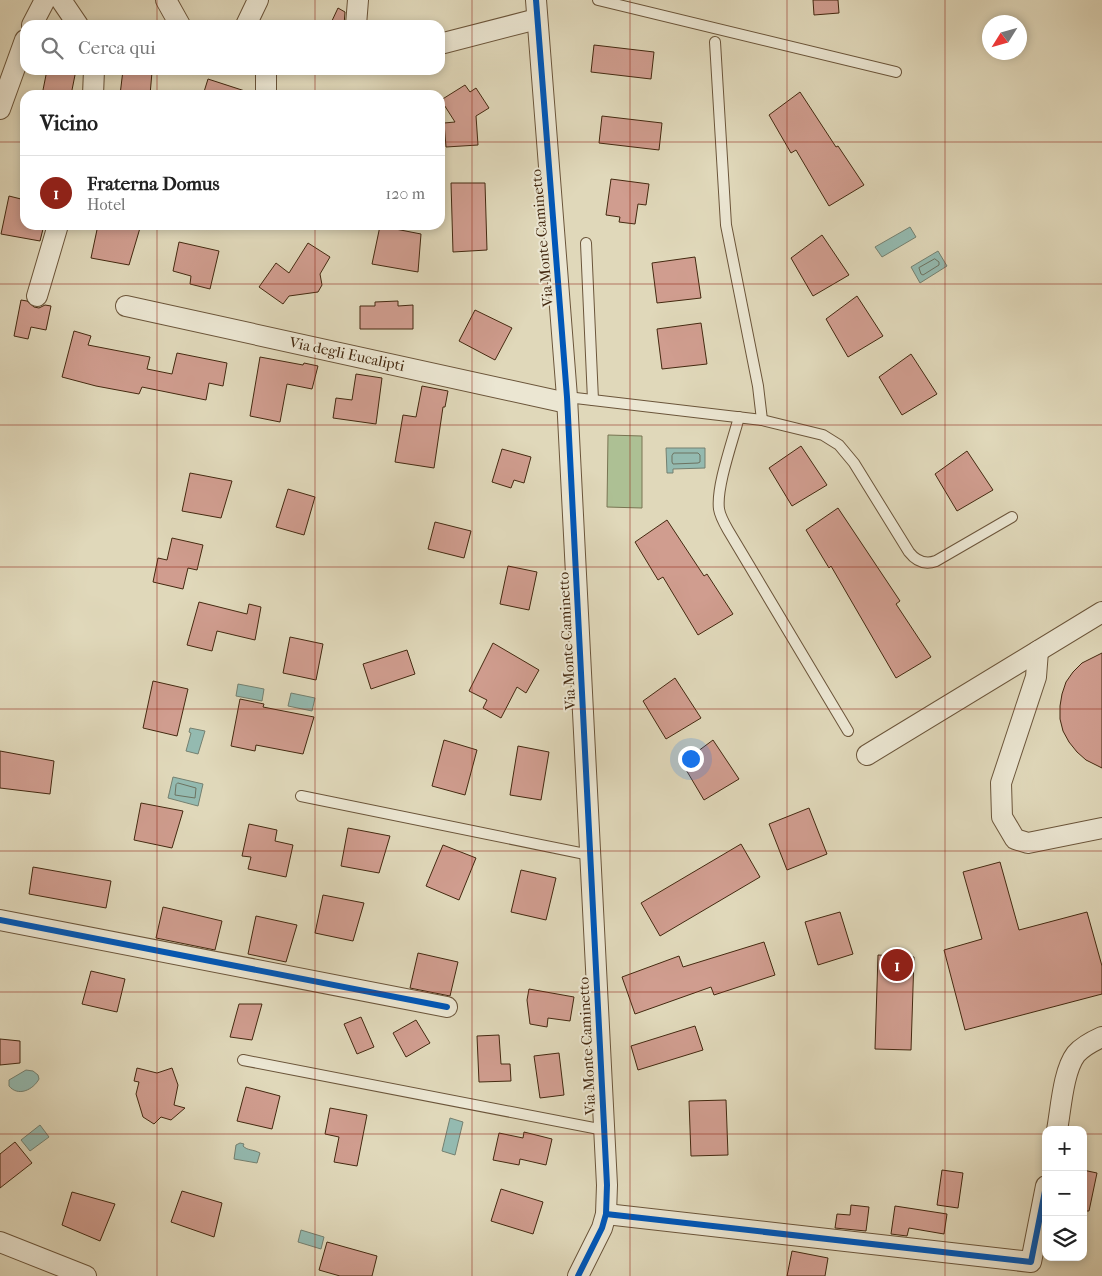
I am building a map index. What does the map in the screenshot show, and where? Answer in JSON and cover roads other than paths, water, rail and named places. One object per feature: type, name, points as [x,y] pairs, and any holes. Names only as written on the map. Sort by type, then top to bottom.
[{"type":"street","points":[[34,20],[44,0]]},
{"type":"street","points":[[61,0],[75,20]]},
{"type":"street","points":[[166,0],[177,20]]},
{"type":"street","points":[[249,20],[259,0]]},
{"type":"street","points":[[259,0],[261,20]]},
{"type":"street","points":[[356,20],[358,0]]},
{"type":"street","points":[[445,42],[536,9]]},
{"type":"street","name":"Via Monte Caminetto","points":[[536,9],[567,400],[607,1185],[606,1214],[596,1242],[578,1276]]},
{"type":"street","points":[[0,108],[20,54]]},
{"type":"street","points":[[93,90],[94,75]]},
{"type":"street","points":[[266,75],[266,90]]},
{"type":"street","points":[[37,296],[57,230]]},
{"type":"street","name":"Via degli Eucalipti","points":[[126,306],[567,400]]},
{"type":"street","points":[[867,755],[1102,612]]},
{"type":"street","points":[[1038,651],[1036,677],[1001,783],[1002,817],[1016,839],[1028,844],[1102,828]]},
{"type":"street","points":[[0,920],[447,1007]]},
{"type":"street","points":[[1057,1126],[1072,1060],[1084,1047],[1102,1037]]},
{"type":"street","points":[[606,1214],[1031,1262],[1042,1206]]},
{"type":"street","points":[[0,1242],[86,1276]]},
{"type":"lane","points":[[598,0],[896,72]]},
{"type":"lane","points":[[715,42],[726,225],[758,386],[762,420]]},
{"type":"lane","points":[[586,243],[593,400]]},
{"type":"lane","points":[[567,400],[593,400],[762,420],[823,434],[839,445],[862,474],[909,552],[913,557],[923,562],[931,563],[936,561],[1012,517]]},
{"type":"lane","points":[[739,418],[720,488],[719,504],[721,516],[848,731]]},
{"type":"lane","points":[[301,796],[590,855]]},
{"type":"lane","points":[[243,1060],[604,1130]]},
{"type":"water","points":[[910,227],[916,237],[882,257],[875,247]]},
{"type":"water","points":[[938,251],[947,266],[920,283],[911,267]]},
{"type":"water","points":[[666,448],[705,448],[705,468],[673,469],[673,473],[667,473]]},
{"type":"water","points":[[238,684],[264,689],[262,701],[236,696]]},
{"type":"water","points":[[291,693],[315,698],[312,711],[288,706]]},
{"type":"water","points":[[190,728],[205,731],[198,754],[186,751],[191,733],[189,732]]},
{"type":"water","points":[[173,777],[203,784],[198,806],[168,798]]},
{"type":"water","points":[[26,1070],[33,1071],[38,1075],[39,1079],[33,1086],[21,1092],[9,1086],[9,1080]]},
{"type":"water","points":[[450,1118],[463,1122],[455,1155],[442,1151]]},
{"type":"water","points":[[40,1125],[49,1137],[30,1151],[21,1140]]},
{"type":"water","points":[[244,1144],[243,1146],[247,1149],[260,1153],[257,1163],[234,1159],[236,1145]]},
{"type":"water","points":[[301,1230],[324,1237],[321,1249],[298,1242]]},
{"type":"place","name":"Fraterna Domus","points":[[897,965]]}]
